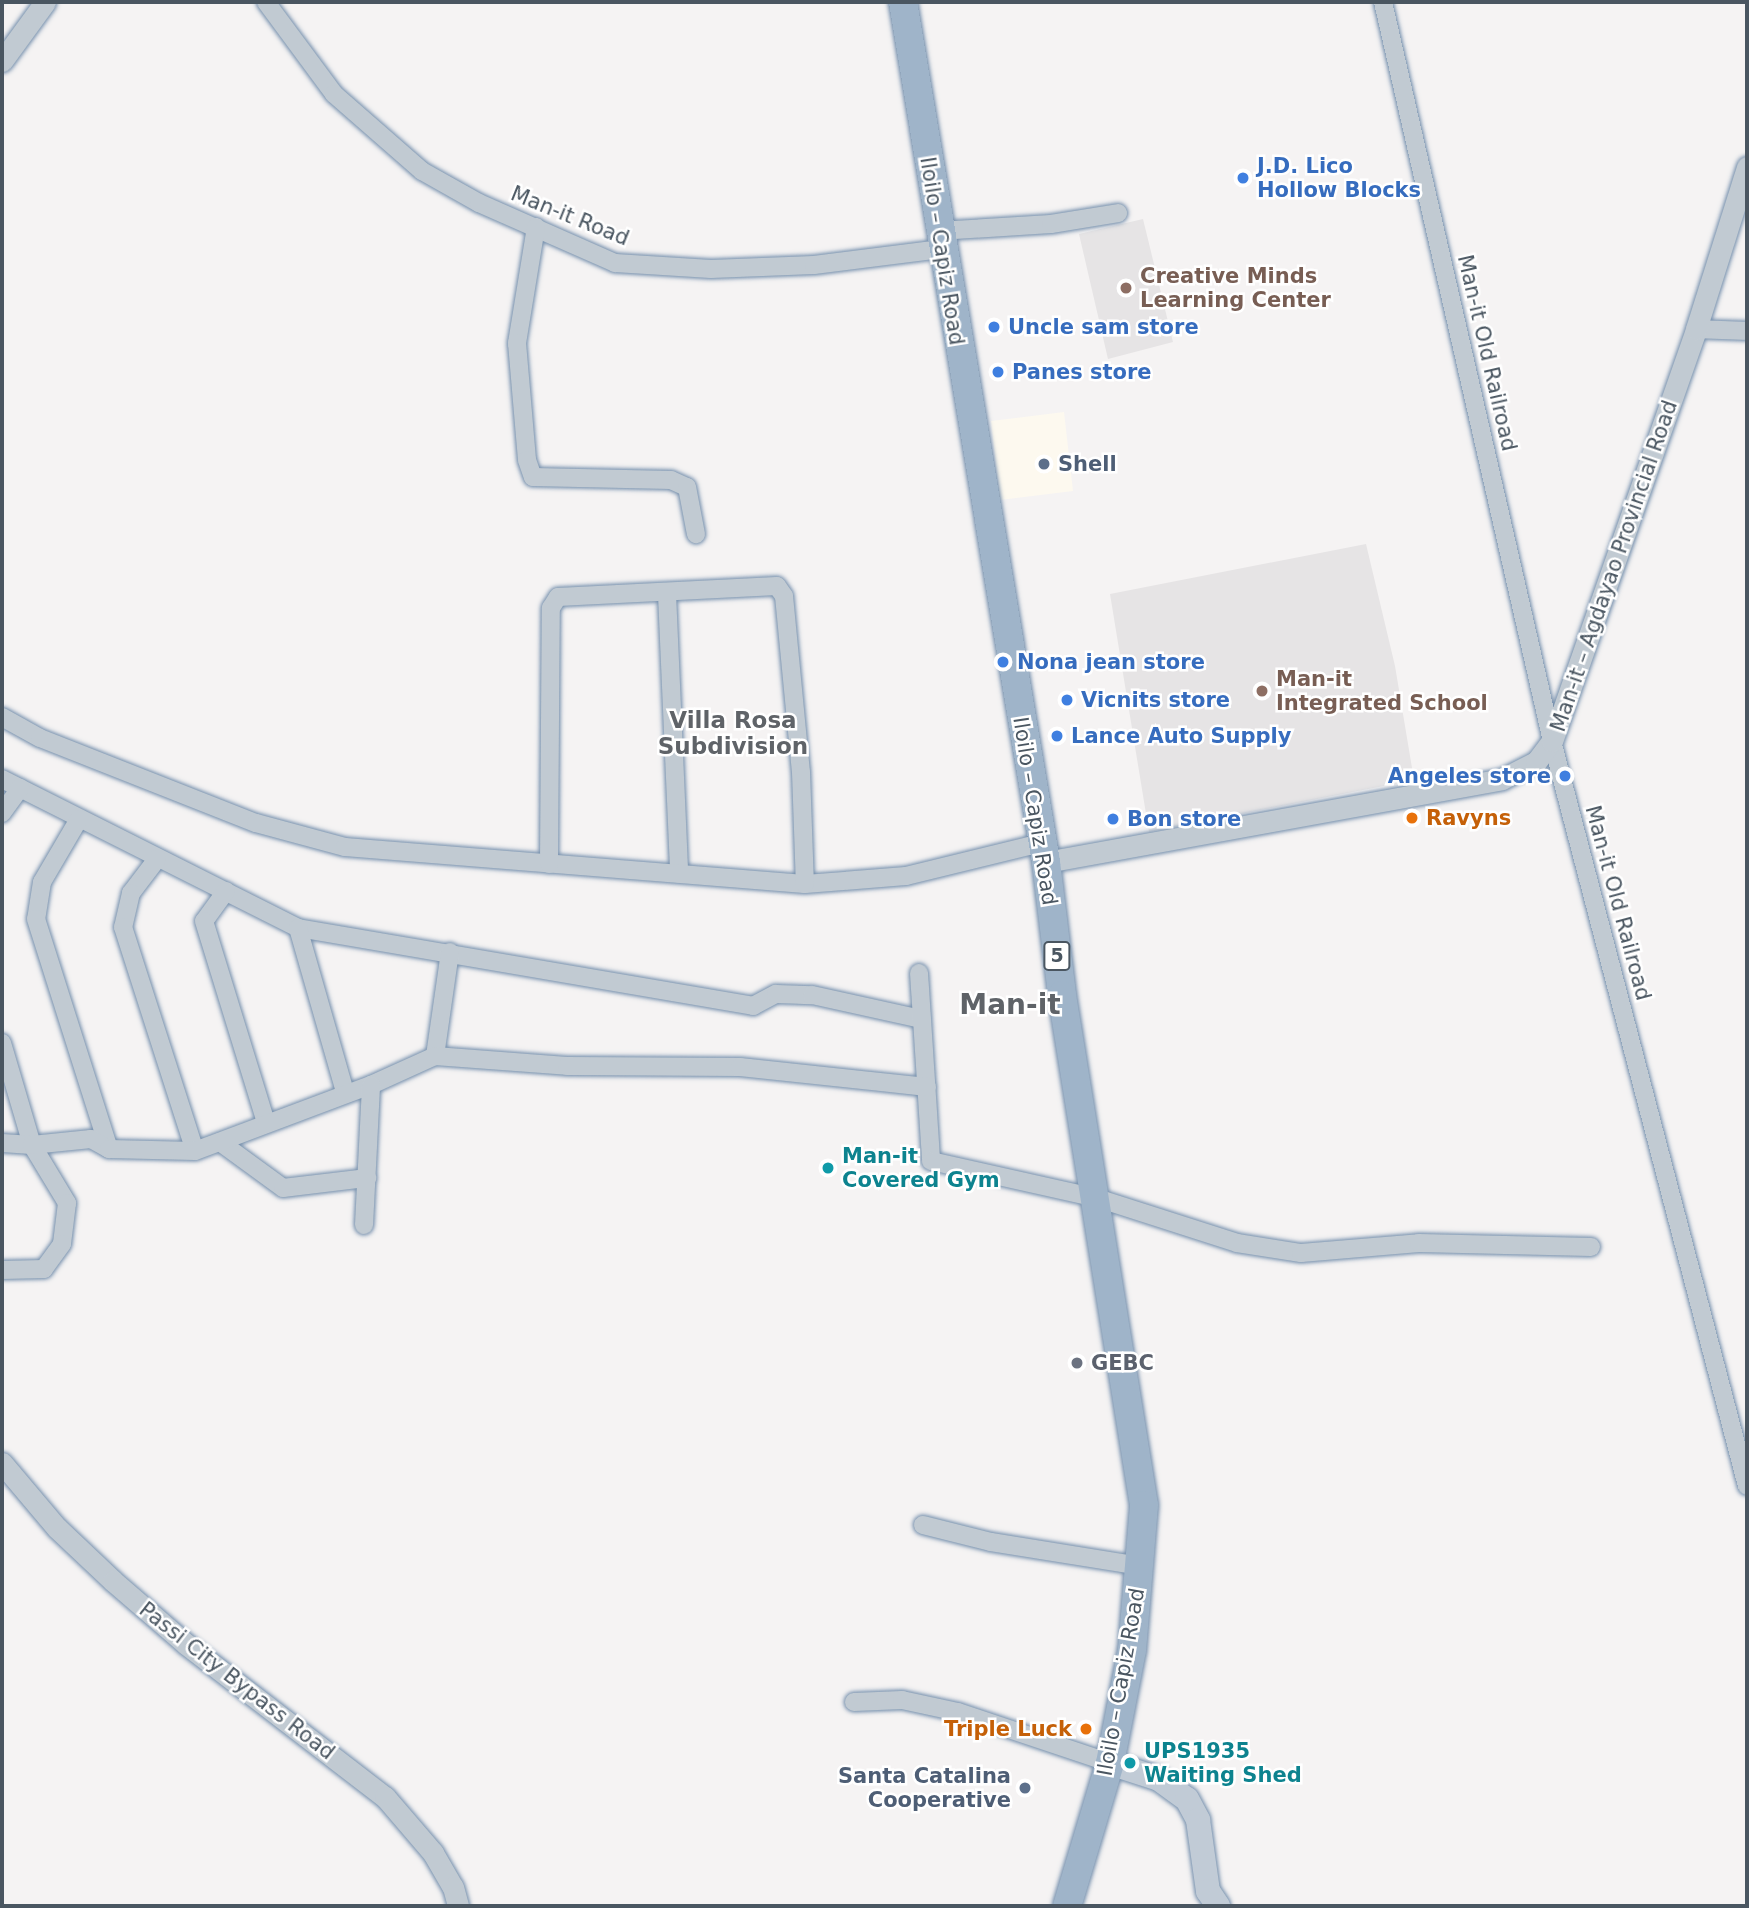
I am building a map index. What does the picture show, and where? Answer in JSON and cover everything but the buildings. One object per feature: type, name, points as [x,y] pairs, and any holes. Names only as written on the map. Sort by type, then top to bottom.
[{"type":"highway","name":"Iloilo – Capiz Road","points":[[904,2],[940,240],[1043,853],[1062,995],[1097,1198],[1144,1505],[1132,1650],[1110,1763],[1067,1906]]},
{"type":"main road","points":[[1110,1763],[1159,1779],[1187,1799],[1198,1820],[1208,1891],[1218,1906]]},
{"type":"street","points":[[2,61],[45,2]]},
{"type":"street","name":"Man-it Road","points":[[266,2],[334,94],[385,142],[422,171],[479,203],[615,263],[698,268],[814,265],[940,240],[1118,213]]},
{"type":"street","name":"Man-it Old Railroad","points":[[1383,2],[1552,741],[1747,1486]]},
{"type":"street","name":"Man-it – Agdayao Provincial Road","points":[[1043,853],[1502,779],[1536,762],[1552,741],[1696,329],[1747,167]]},
{"type":"street","points":[[536,228],[517,343],[527,460],[533,477],[671,480],[687,487],[696,534]]},
{"type":"street","points":[[1696,329],[1747,331]]},
{"type":"street","points":[[549,864],[551,608],[558,597],[777,586],[784,596],[801,772],[806,884]]},
{"type":"street","points":[[667,593],[679,874]]},
{"type":"street","points":[[2,717],[40,738],[300,838],[408,854],[806,884],[906,876],[1043,853]]},
{"type":"street","points":[[2,779],[298,928],[753,1006],[776,994],[812,995],[921,1019]]},
{"type":"street","points":[[2,813],[20,788]]},
{"type":"street","points":[[79,819],[42,882],[36,919],[109,1149]]},
{"type":"street","points":[[157,859],[131,893],[123,927],[195,1151]]},
{"type":"street","points":[[226,891],[204,922],[267,1123]]},
{"type":"street","points":[[298,928],[345,1092]]},
{"type":"street","points":[[435,1056],[450,952]]},
{"type":"street","points":[[919,973],[931,1161],[1097,1198],[1237,1243],[1301,1253],[1419,1243],[1591,1247]]},
{"type":"street","points":[[2,1043],[32,1145],[67,1203],[62,1244],[44,1269],[2,1270]]},
{"type":"street","points":[[2,1143],[32,1145],[91,1139],[109,1149],[195,1151],[345,1092],[371,1085],[435,1056],[567,1066],[740,1067],[927,1087]]},
{"type":"street","points":[[364,1225],[371,1085]]},
{"type":"street","points":[[220,1142],[283,1188],[367,1178]]},
{"type":"street","name":"Passi City Bypass Road","points":[[2,1463],[57,1528],[113,1581],[186,1644],[385,1797],[433,1853],[458,1906]]},
{"type":"street","points":[[923,1525],[991,1542],[1141,1566]]},
{"type":"street","points":[[854,1703],[902,1700],[958,1712],[1110,1763]]},
{"type":"shaded area","name":"Creative Minds Learning Center","points":[[1143,219],[1173,342],[1108,359],[1079,234]]},
{"type":"shaded area","points":[[1064,412],[1073,491],[1000,500],[991,421]]},
{"type":"shaded area","name":"Man-it Integrated School","points":[[1366,544],[1395,666],[1414,780],[1149,832],[1110,594]]},
{"type":"place","name":"J.D. Lico Hollow Blocks","points":[[1243,178]]},
{"type":"place","name":"Creative Minds Learning Center","points":[[1126,288]]},
{"type":"place","name":"Uncle sam store","points":[[994,327]]},
{"type":"place","name":"Panes store","points":[[998,372]]},
{"type":"place","name":"Shell","points":[[1044,464]]},
{"type":"place","name":"Nona jean store","points":[[1003,662]]},
{"type":"place","name":"Man-it Integrated School","points":[[1262,691]]},
{"type":"place","name":"Vicnits store","points":[[1067,700]]},
{"type":"place","name":"Lance Auto Supply","points":[[1057,736]]},
{"type":"place","name":"Angeles store","points":[[1565,776]]},
{"type":"place","name":"Ravyns","points":[[1412,818]]},
{"type":"place","name":"Bon store","points":[[1113,819]]},
{"type":"place","name":"Man-it Covered Gym","points":[[828,1168]]},
{"type":"place","name":"GEBC","points":[[1077,1363]]},
{"type":"place","name":"Triple Luck","points":[[1086,1729]]},
{"type":"place","name":"UPS1935 Waiting Shed","points":[[1130,1763]]},
{"type":"place","name":"Santa Catalina Cooperative","points":[[1025,1788]]},
{"type":"district","name":"Villa Rosa Subdivision","points":[[733,733]]},
{"type":"district","name":"Man-it","points":[[1010,1005]]}]
